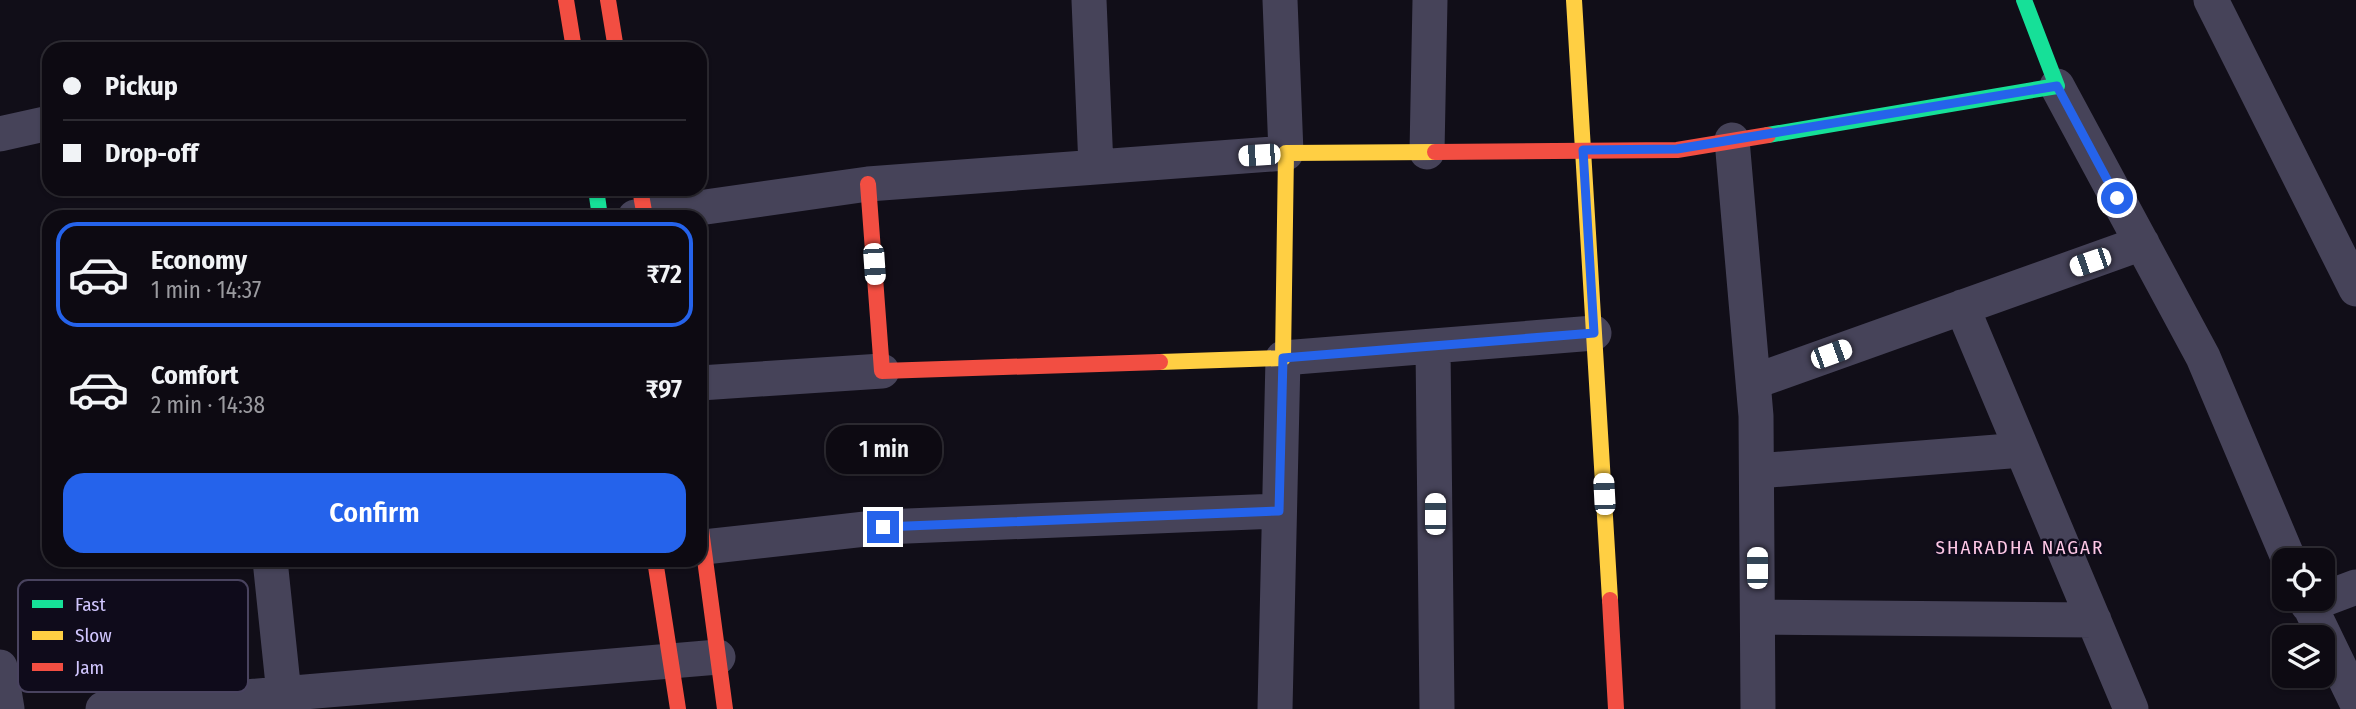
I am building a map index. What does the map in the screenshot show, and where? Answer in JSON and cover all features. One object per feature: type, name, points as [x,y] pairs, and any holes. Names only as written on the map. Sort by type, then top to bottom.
[{"type":"street","points":[[566,0],[573,42]]},
{"type":"street","points":[[608,0],[615,42]]},
{"type":"street","points":[[1089,0],[1096,167]]},
{"type":"street","points":[[1275,709],[1286,153],[1280,0]]},
{"type":"street","points":[[1427,152],[1430,0]]},
{"type":"street","points":[[1574,0],[1616,709]]},
{"type":"street","points":[[2024,0],[2057,86],[2203,357],[2284,548]]},
{"type":"street","points":[[2211,0],[2356,289]]},
{"type":"street","points":[[642,209],[868,184],[1286,153],[1677,149],[2057,86]]},
{"type":"street","points":[[0,134],[42,125]]},
{"type":"street","points":[[1732,140],[1753,382],[1757,471],[1758,709]]},
{"type":"street","points":[[868,184],[882,371]]},
{"type":"street","points":[[1753,382],[2142,243]]},
{"type":"street","points":[[1962,307],[2131,709]]},
{"type":"street","points":[[707,383],[882,371],[1283,358],[1594,333]]},
{"type":"street","points":[[1433,347],[1437,709]]},
{"type":"street","points":[[1757,471],[2022,450]]},
{"type":"street","points":[[707,535],[1279,511]]},
{"type":"street","points":[[271,567],[284,694]]},
{"type":"street","points":[[655,567],[678,709]]},
{"type":"street","points":[[706,567],[725,709]]},
{"type":"street","points":[[2335,593],[2356,587]]},
{"type":"street","points":[[2311,611],[2356,701]]},
{"type":"street","points":[[1758,617],[2094,620]]},
{"type":"street","points":[[103,709],[284,694],[425,695],[670,661],[718,657]]},
{"type":"street","points":[[0,667],[7,709]]},
{"type":"traffic: fast","points":[[1768,135],[2057,86],[2024,0]]},
{"type":"traffic: fast","points":[[597,196],[599,210]]},
{"type":"traffic: slow","points":[[1574,0],[1610,600]]},
{"type":"traffic: slow","points":[[1160,362],[1283,358],[1286,153],[1435,152]]},
{"type":"traffic: jam","points":[[566,0],[573,42]]},
{"type":"traffic: jam","points":[[608,0],[615,42]]},
{"type":"traffic: jam","points":[[1435,152],[1677,150],[1768,135]]},
{"type":"traffic: jam","points":[[868,184],[882,371],[1160,362]]},
{"type":"traffic: jam","points":[[641,196],[644,210]]},
{"type":"traffic: jam","points":[[656,567],[678,709]]},
{"type":"traffic: jam","points":[[706,567],[725,709]]},
{"type":"traffic: jam","points":[[1610,600],[1616,709]]},
{"type":"district","name":"SHARADHA NAGAR","points":[[2020,547]]},
{"type":"route","points":[[883,527],[1279,511],[1283,358],[1594,333],[1583,150],[1677,149],[2057,86],[2117,198]]}]
